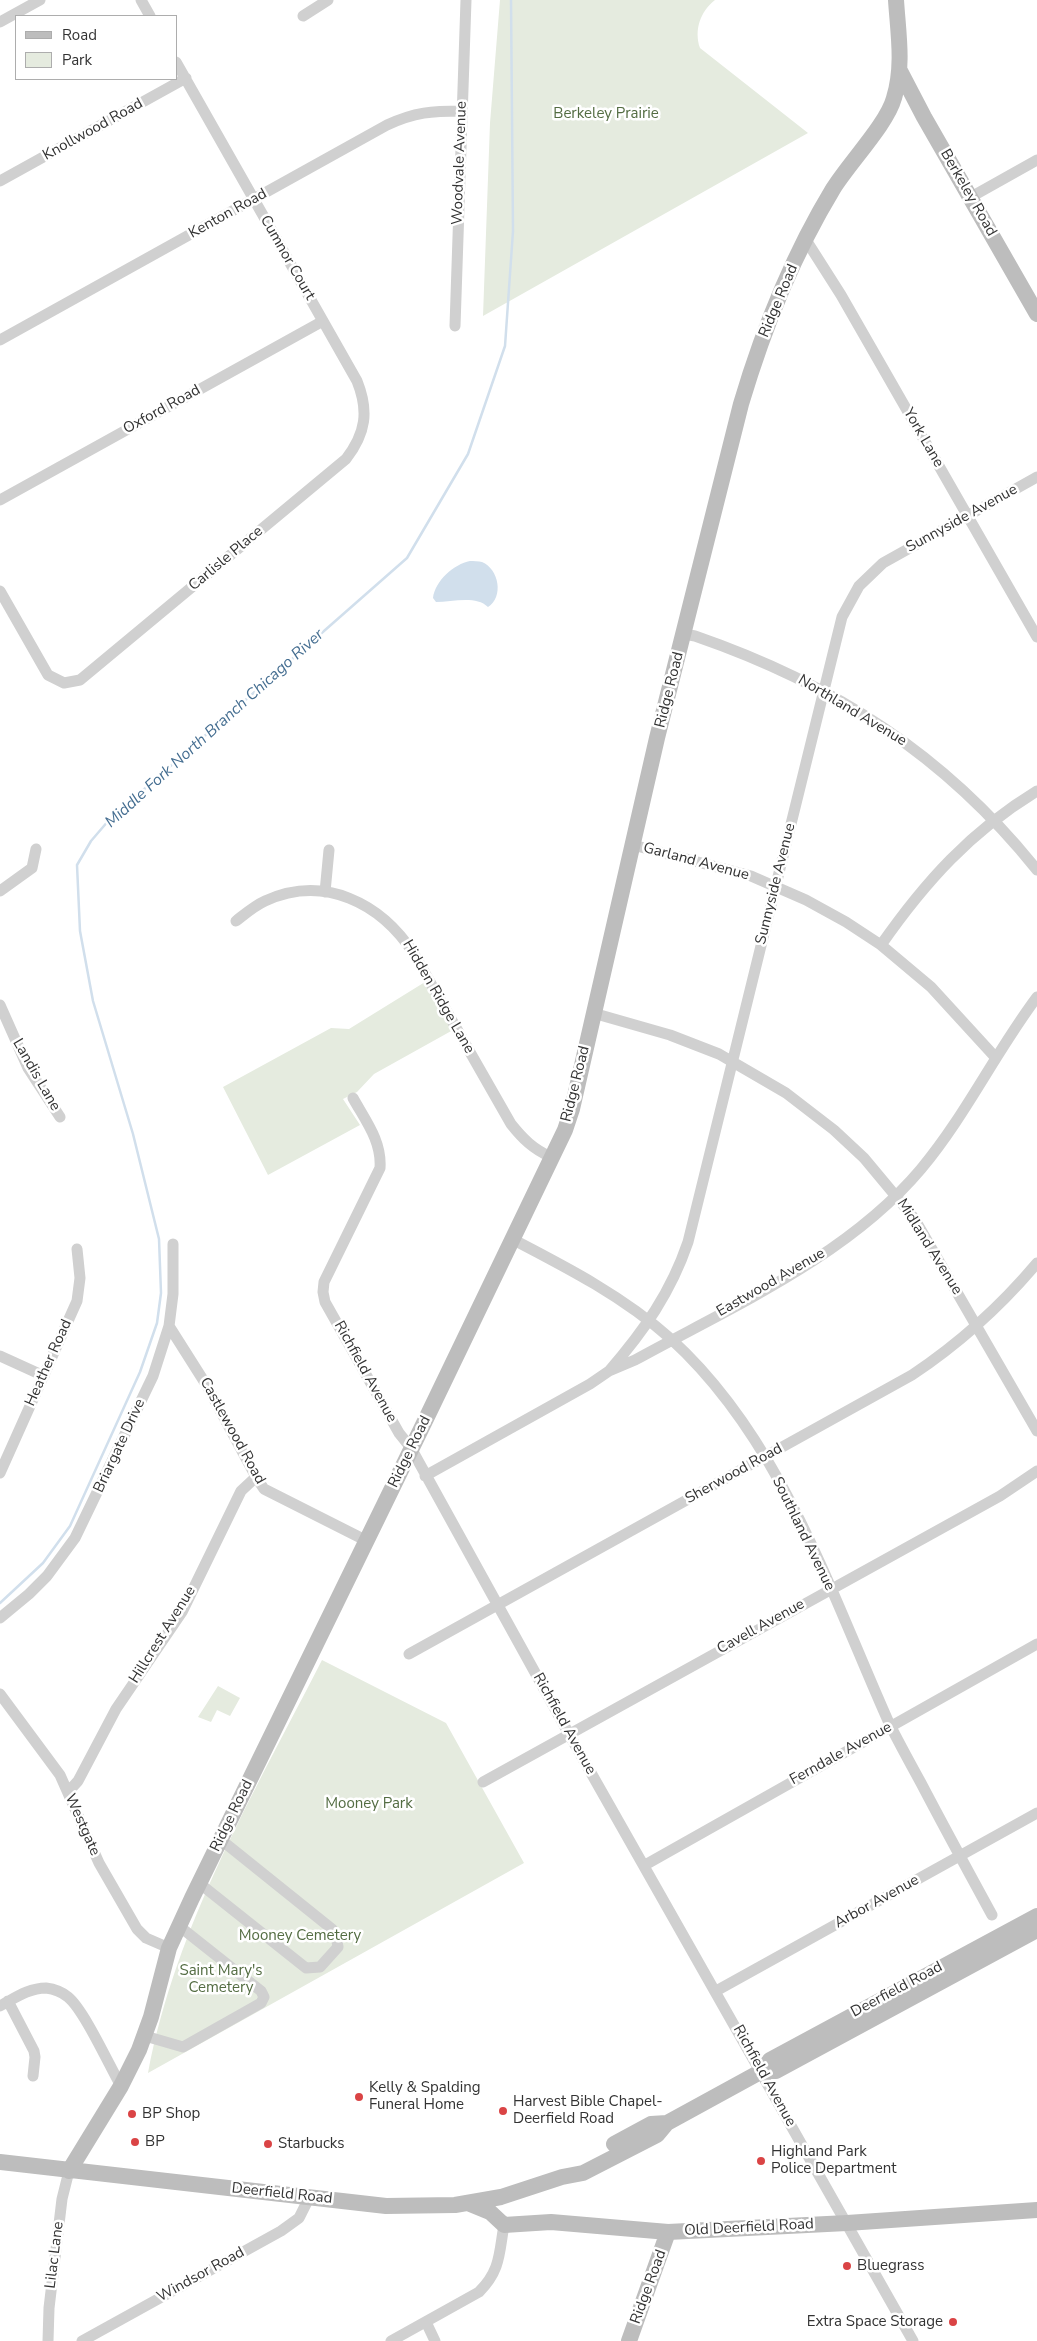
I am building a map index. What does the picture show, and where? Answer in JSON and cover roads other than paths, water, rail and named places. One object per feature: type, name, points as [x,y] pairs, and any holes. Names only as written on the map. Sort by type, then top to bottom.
[{"type":"street","points":[[0,22],[40,0]]},
{"type":"street","points":[[141,0],[149,15]]},
{"type":"street","points":[[303,16],[328,0]]},
{"type":"street","name":"Woodvale Avenue","points":[[455,326],[466,0]]},
{"type":"street","name":"Ridge Road","points":[[69,2170],[121,2086],[145,2036],[170,1948],[179,1926],[512,1240],[572,1109],[593,1013],[720,485],[756,356],[806,240],[834,187],[886,115],[894,99],[900,71],[896,0]]},
{"type":"street","name":"Cumnor Court","points":[[178,65],[357,381],[364,406],[361,433]]},
{"type":"street","name":"Berkeley Road","points":[[900,71],[924,117],[1037,314]]},
{"type":"street","name":"Knollwood Road","points":[[0,181],[186,78]]},
{"type":"street","name":"Kenton Road","points":[[0,340],[405,116],[424,111],[462,111]]},
{"type":"street","points":[[971,198],[1037,160]]},
{"type":"street","name":"York Lane","points":[[806,240],[841,295],[1037,637]]},
{"type":"street","name":"Oxford Road","points":[[0,500],[323,321]]},
{"type":"street","name":"Carlisle Place","points":[[0,591],[48,675],[64,683],[71,683],[83,678],[346,459],[357,445],[361,433]]},
{"type":"street","name":"Sunnyside Avenue","points":[[609,1371],[649,1321],[669,1288],[688,1242],[842,617],[859,586],[883,563],[1037,477]]},
{"type":"street","name":"Northland Avenue","points":[[684,634],[695,636],[764,661],[823,690],[879,723],[903,740],[955,783],[994,820],[1037,870]]},
{"type":"street","points":[[881,945],[925,885],[965,844],[994,820],[1037,791]]},
{"type":"street","name":"Garland Avenue","points":[[633,845],[729,869],[776,886],[846,922],[881,945],[931,987],[996,1058]]},
{"type":"street","points":[[0,891],[32,868],[36,849]]},
{"type":"street","points":[[325,892],[329,850]]},
{"type":"street","name":"Hidden Ridge Lane","points":[[236,920],[255,906],[277,896],[310,891],[325,892],[361,904],[390,923],[402,934],[511,1124],[524,1140],[538,1151],[551,1157]]},
{"type":"street","name":"Eastwood Avenue","points":[[425,1476],[590,1384],[609,1371],[636,1360],[804,1266],[849,1236],[897,1195],[946,1137],[1037,997]]},
{"type":"street","name":"Landis Lane","points":[[0,1005],[28,1068],[60,1117]]},
{"type":"street","name":"Midland Avenue","points":[[593,1013],[670,1035],[733,1061],[786,1093],[834,1130],[864,1158],[897,1195],[934,1250],[1037,1431]]},
{"type":"street","name":"Richfield Avenue","points":[[353,1098],[378,1144],[381,1154],[380,1168],[324,1282],[325,1302],[395,1424],[411,1448],[569,1734],[762,2071],[913,2341]]},
{"type":"street","name":"Southland Avenue","points":[[512,1240],[608,1292],[649,1321],[672,1340],[721,1392],[765,1457],[831,1589],[891,1726],[992,1915]]},
{"type":"street","name":"Briargate Drive","points":[[0,1618],[47,1576],[75,1538],[153,1376],[169,1326],[173,1294],[173,1244]]},
{"type":"street","name":"Heather Road","points":[[0,1473],[77,1301],[80,1278],[77,1250]]},
{"type":"street","name":"Sherwood Road","points":[[409,1654],[912,1375],[977,1326],[1016,1289],[1037,1263]]},
{"type":"street","name":"Castlewood Road","points":[[169,1326],[207,1386],[264,1489],[367,1541]]},
{"type":"street","points":[[0,1356],[44,1376]]},
{"type":"street","name":"Cavell Avenue","points":[[483,1782],[1000,1496],[1037,1471]]},
{"type":"street","name":"Hillcrest Avenue","points":[[68,1792],[78,1781],[116,1709],[182,1612],[241,1491],[256,1477]]},
{"type":"street","name":"Ferndale Avenue","points":[[645,1865],[1037,1644]]},
{"type":"street","name":"Westgate","points":[[0,1694],[18,1722],[54,1767],[68,1792],[99,1863],[137,1929],[146,1938],[170,1948]]},
{"type":"street","name":"Arbor Avenue","points":[[716,1990],[1037,1813]]},
{"type":"street","points":[[199,1883],[306,1968],[320,1968],[338,1947],[336,1935],[332,1929],[220,1839]]},
{"type":"street","name":"Deerfield Road","points":[[0,2162],[308,2198],[410,2207],[468,2203],[501,2197],[562,2177],[583,2173],[657,2135],[667,2123],[762,2071],[770,2060],[1037,1916]]},
{"type":"street","points":[[145,2036],[183,2046],[261,2003],[264,1997],[261,1991],[179,1926]]},
{"type":"street","name":"Deerfield Road","points":[[762,2071],[776,2071],[1037,1930]]},
{"type":"street","points":[[32,2076],[35,2057],[34,2050],[2,2004],[31,1990],[47,1988],[68,1997],[80,2011],[121,2086]]},
{"type":"street","name":"Lilac Lane","points":[[48,2341],[49,2308],[62,2199],[69,2170]]},
{"type":"street","name":"Windsor Road","points":[[82,2341],[281,2231],[299,2218],[308,2198]]},
{"type":"street","points":[[391,2341],[479,2292],[491,2280],[497,2266],[504,2225],[490,2212],[468,2203]]},
{"type":"street","name":"Old Deerfield Road","points":[[504,2225],[551,2222],[668,2232],[847,2223],[1037,2210]]},
{"type":"street","name":"Ridge Road","points":[[629,2341],[668,2232]]},
{"type":"street","points":[[426,2322],[436,2341]]},
{"type":"water","points":[[470,561],[482,562],[488,566],[496,577],[498,590],[493,602],[488,607],[483,603],[470,600],[436,602],[433,598],[437,585],[441,580],[458,566]]},
{"type":"waterway","name":"Middle Fork North Branch Chicago River","points":[[0,1603],[43,1563],[70,1526],[140,1372],[157,1323],[161,1293],[159,1239],[133,1134],[93,1001],[80,931],[77,865],[91,841],[109,820],[407,558],[468,454],[505,346],[513,231],[511,0]]},
{"type":"place","name":"Kelly & Spalding Funeral Home","points":[[359,2097]]},
{"type":"place","name":"Harvest Bible Chapel- Deerfield Road","points":[[503,2111]]},
{"type":"place","name":"BP Shop","points":[[132,2114]]},
{"type":"place","name":"BP","points":[[135,2142]]},
{"type":"place","name":"Starbucks","points":[[268,2144]]},
{"type":"place","name":"Highland Park Police Department","points":[[761,2161]]},
{"type":"place","name":"Bluegrass","points":[[847,2266]]},
{"type":"place","name":"Extra Space Storage","points":[[953,2322]]},
{"type":"park label","name":"Berkeley Prairie","points":[[606,114]]},
{"type":"park label","name":"Mooney Park","points":[[369,1804]]},
{"type":"park label","name":"Mooney Cemetery","points":[[300,1936]]},
{"type":"park label","name":"Saint Mary's Cemetery","points":[[221,1980]]}]
